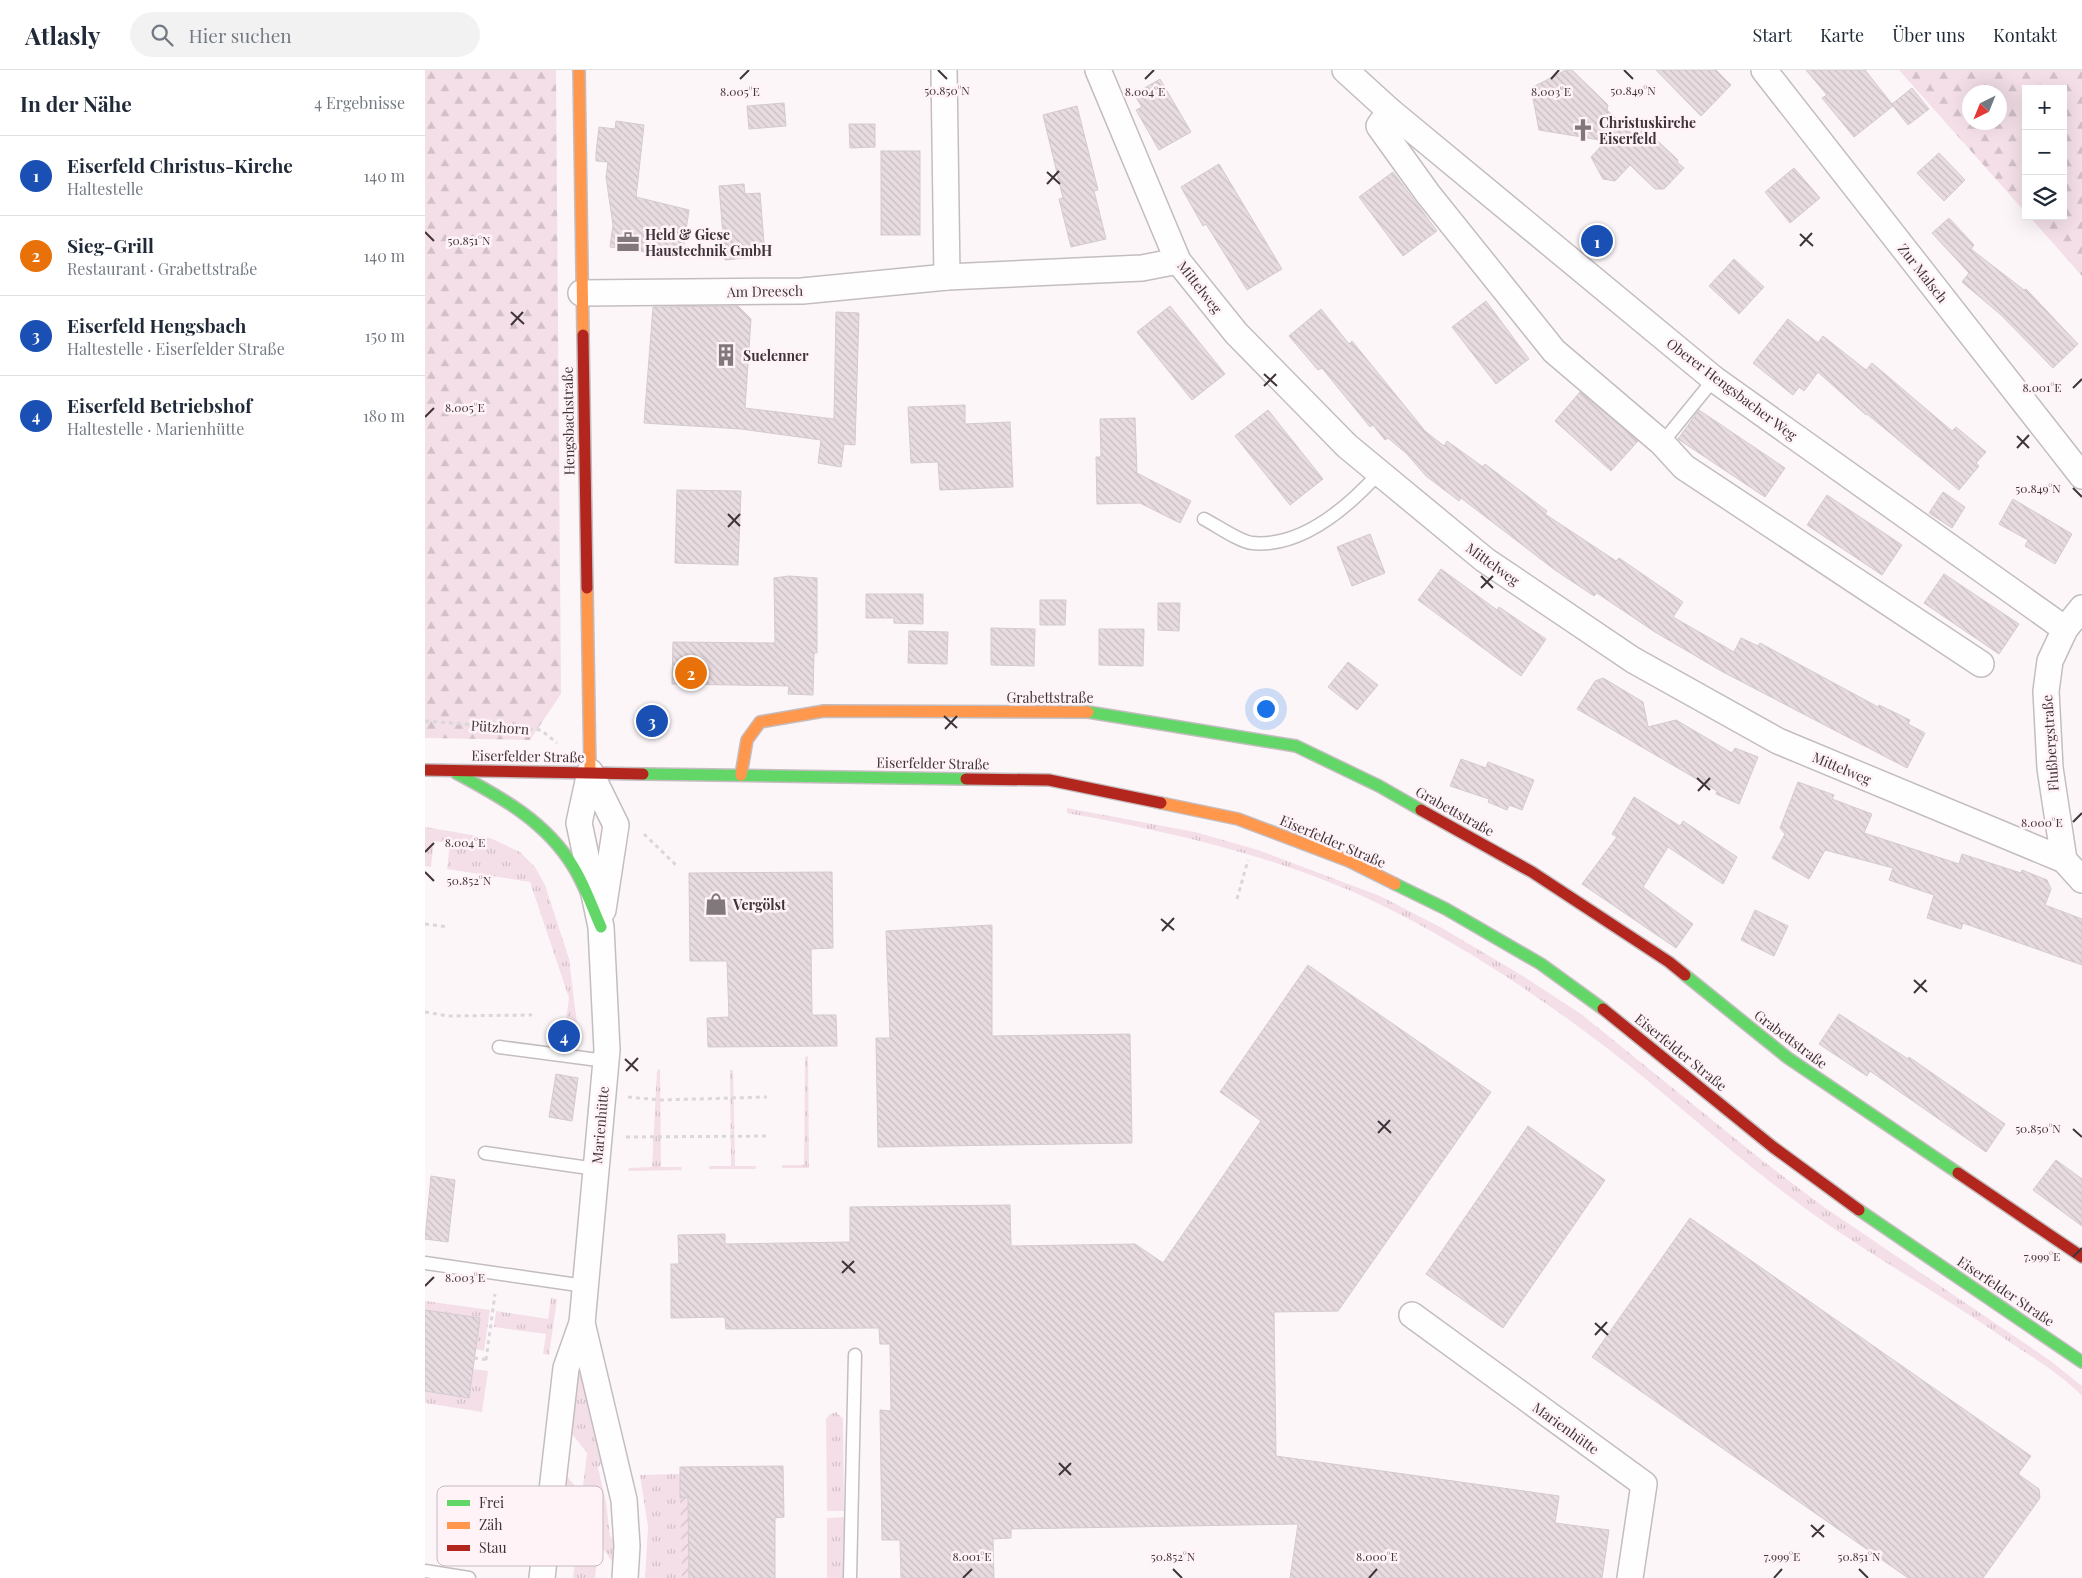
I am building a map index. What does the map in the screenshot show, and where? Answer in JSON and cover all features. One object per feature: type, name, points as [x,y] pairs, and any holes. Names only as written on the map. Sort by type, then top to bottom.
[{"type":"street","name":"Hengsbachstraße","points":[[579,70],[590,772]]},
{"type":"street","points":[[944,70],[947,277]]},
{"type":"street","name":"Mittelweg","points":[[1097,70],[1178,261],[1236,333],[1347,446],[1485,560],[1633,660],[1778,741],[2064,860]]},
{"type":"street","name":"Oberer Hengsbacher Weg","points":[[1345,70],[1390,111],[1713,379],[2065,629]]},
{"type":"street","name":"Zur Malsch","points":[[1764,70],[2082,476]]},
{"type":"street","points":[[1390,111],[1379,126],[1428,194],[1554,350],[1662,443],[1684,467],[1981,664]]},
{"type":"street","name":"Am Dreesch","points":[[581,293],[802,291],[947,277],[1142,268],[1178,261]]},
{"type":"street","name":"Flußbergstraße","points":[[2064,860],[2050,768],[2045,691],[2050,661],[2065,629],[2082,608]]},
{"type":"street","name":"Grabettstraße","points":[[741,775],[747,740],[760,722],[824,711],[1098,712],[1296,746],[1379,786],[1532,872],[1669,962],[1788,1058],[2082,1257]]},
{"type":"street","name":"Eiserfelder Straße","points":[[425,770],[1049,780],[1238,819],[1349,860],[1446,909],[1541,964],[1621,1022],[1773,1148],[1830,1190],[2082,1362]]},
{"type":"street","points":[[451,770],[503,797],[547,831],[571,862],[601,927]]},
{"type":"street","name":"Marienhütte","points":[[553,1486],[566,1368],[582,1323],[606,1061],[601,927],[579,823],[590,772]]},
{"type":"street","name":"Marienhütte","points":[[590,772],[616,825],[601,927]]},
{"type":"street","points":[[2064,860],[2082,880]]},
{"type":"street","name":"Marienhütte","points":[[1412,1315],[1644,1484],[1630,1578]]},
{"type":"street","name":"Marienhütte","points":[[582,1323],[622,1493],[627,1546],[625,1578]]},
{"type":"lane","points":[[1662,443],[1713,379]]},
{"type":"lane","points":[[1204,519],[1251,543],[1285,542],[1317,526],[1363,491],[1379,473]]},
{"type":"lane","points":[[499,1047],[606,1061]]},
{"type":"lane","points":[[485,1153],[596,1169]]},
{"type":"lane","points":[[425,1263],[585,1286]]},
{"type":"lane","points":[[850,1578],[855,1355]]},
{"type":"lane","points":[[425,1571],[469,1578]]},
{"type":"path","name":"Pützhorn","points":[[425,721],[541,730],[590,772]]},
{"type":"path","points":[[644,834],[676,864]]},
{"type":"path","points":[[1237,899],[1248,860]]},
{"type":"path","points":[[425,924],[448,927]]},
{"type":"path","points":[[425,1012],[448,1016],[533,1015]]},
{"type":"path","points":[[632,1098],[660,1100],[767,1097]]},
{"type":"path","points":[[630,1137],[768,1136]]},
{"type":"path","points":[[474,1358],[488,1360],[498,1273]]},
{"type":"green space","points":[[425,70],[556,70],[561,694],[530,740],[425,738]]},
{"type":"green space","points":[[1899,70],[2082,70],[2082,276],[2033,220],[2067,220],[2067,85],[2022,85],[2022,208]]},
{"type":"green space","points":[[1067,808],[1195,832],[1258,850],[1380,896],[1442,928],[1523,976],[1581,1014],[1763,1161],[1821,1205],[2048,1359],[2082,1386],[2082,1396],[2066,1381],[2039,1361],[1856,1244],[1806,1209],[1755,1170],[1607,1048],[1523,988],[1465,951],[1375,902],[1301,871],[1185,837],[1067,813]]},
{"type":"green space","points":[[425,827],[490,838],[520,852],[535,867],[545,885],[569,959],[578,1032],[564,1036],[569,998],[530,882],[447,869],[450,843],[434,841],[431,867],[425,866]]},
{"type":"green space","points":[[808,1056],[809,1168],[782,1168],[782,1165],[804,1165],[805,1057]]},
{"type":"green space","points":[[660,1069],[661,1167],[681,1167],[682,1170],[628,1171],[629,1168],[652,1167],[657,1070]]},
{"type":"green space","points":[[730,1070],[733,1070],[735,1166],[756,1166],[755,1169],[709,1169],[709,1166],[731,1166]]},
{"type":"green space","points":[[551,1298],[557,1299],[549,1355],[543,1354],[546,1334],[494,1327],[496,1311],[548,1319]]},
{"type":"green space","points":[[425,1301],[490,1310],[484,1351],[476,1349],[425,1310]]},
{"type":"green space","points":[[579,1366],[605,1457],[598,1468],[602,1486],[583,1486],[587,1453],[569,1430],[577,1369]]},
{"type":"green space","points":[[473,1369],[488,1371],[482,1412],[425,1403],[425,1391],[469,1397]]},
{"type":"green space","points":[[836,1412],[843,1419],[844,1511],[827,1511],[826,1419],[829,1415]]},
{"type":"green space","points":[[564,1473],[575,1486],[562,1486]]},
{"type":"green space","points":[[680,1474],[682,1578],[645,1578],[648,1527],[640,1475]]},
{"type":"green space","points":[[603,1489],[610,1536],[618,1546],[616,1567],[603,1549]]},
{"type":"green space","points":[[688,1497],[689,1578],[682,1578],[680,1498]]},
{"type":"green space","points":[[844,1517],[845,1578],[827,1578],[827,1518]]},
{"type":"green space","points":[[574,1566],[596,1566],[595,1578],[573,1578]]},
{"type":"building","name":"Christuskirche Eiserfeld","points":[[1566,70],[1572,70],[1608,105],[1607,110],[1636,137],[1644,128],[1678,160],[1677,162],[1684,168],[1664,189],[1655,189],[1630,165],[1615,181],[1603,179],[1591,157],[1606,141],[1539,130],[1531,88]]},
{"type":"building","points":[[1656,70],[1716,70],[1731,85],[1701,116]]},
{"type":"building","points":[[1806,70],[1865,70],[1892,104],[1912,88],[1929,109],[1908,125],[1893,106],[1854,137],[1822,98],[1827,95]]},
{"type":"building","points":[[1160,79],[1191,132],[1159,150],[1136,110],[1142,107],[1134,94]]},
{"type":"building","points":[[784,103],[786,126],[749,129],[747,106]]},
{"type":"building","points":[[1077,106],[1098,190],[1094,191],[1106,239],[1071,247],[1059,199],[1063,198],[1043,115]]},
{"type":"building","points":[[616,121],[644,125],[636,197],[689,210],[682,257],[610,247],[613,225],[606,177],[608,162],[596,161],[596,153],[599,127],[615,129]]},
{"type":"building","points":[[849,124],[875,124],[875,147],[850,148]]},
{"type":"building","points":[[881,151],[920,151],[920,235],[881,235]]},
{"type":"building","points":[[1939,153],[1965,180],[1944,201],[1917,173]]},
{"type":"building","points":[[1219,164],[1282,269],[1247,290],[1206,224],[1203,226],[1181,187]]},
{"type":"building","points":[[1794,168],[1820,198],[1790,223],[1765,192]]},
{"type":"building","points":[[1393,172],[1437,231],[1403,256],[1359,197]]},
{"type":"building","points":[[744,184],[745,194],[760,193],[765,256],[725,260],[719,186]]},
{"type":"building","points":[[1949,218],[1974,245],[1971,249],[2024,290],[2026,289],[2078,344],[2053,368],[2000,314],[1962,282],[1969,273],[1932,233]]},
{"type":"building","points":[[1734,259],[1764,287],[1739,314],[1709,286]]},
{"type":"building","points":[[1486,301],[1529,359],[1496,384],[1452,327]]},
{"type":"building","points":[[738,306],[751,319],[745,408],[834,419],[836,312],[859,313],[855,445],[844,444],[841,467],[818,463],[821,440],[741,429],[644,423],[653,307]]},
{"type":"building","points":[[1170,306],[1225,374],[1192,400],[1137,332]]},
{"type":"building","points":[[1321,309],[1349,344],[1352,341],[1425,431],[1444,446],[1447,441],[1483,467],[1485,464],[1547,511],[1545,514],[1616,561],[1619,558],[1683,602],[1673,617],[1734,652],[1741,638],[1758,646],[1760,643],[1878,707],[1879,705],[1910,720],[1908,724],[1925,733],[1907,768],[1723,672],[1655,632],[1597,593],[1594,596],[1555,570],[1461,498],[1459,501],[1426,476],[1407,454],[1388,438],[1385,440],[1373,425],[1370,427],[1322,368],[1318,370],[1289,336]]},
{"type":"building","points":[[1788,319],[1818,343],[1823,336],[1866,370],[1872,363],[1952,431],[1956,427],[1986,452],[1976,463],[1979,466],[1959,490],[1866,415],[1818,372],[1804,391],[1799,387],[1793,395],[1753,363]]},
{"type":"building","points":[[1580,392],[1638,441],[1611,471],[1555,421]]},
{"type":"building","points":[[965,405],[965,424],[1010,422],[1013,487],[940,490],[938,462],[911,463],[908,407]]},
{"type":"building","points":[[1268,410],[1323,479],[1290,505],[1235,436]]},
{"type":"building","points":[[1699,410],[1785,468],[1765,497],[1678,439]]},
{"type":"building","points":[[1135,418],[1137,473],[1191,501],[1180,523],[1140,503],[1097,504],[1096,457],[1101,457],[1100,419]]},
{"type":"building","points":[[677,490],[741,491],[738,565],[675,563]]},
{"type":"building","points":[[1943,492],[1965,507],[1952,528],[1929,513]]},
{"type":"building","points":[[1827,495],[1902,545],[1882,575],[1807,525]]},
{"type":"building","points":[[2013,499],[2072,534],[2055,564],[2025,546],[2028,540],[1999,524]]},
{"type":"building","points":[[1370,534],[1385,573],[1352,586],[1337,547]]},
{"type":"building","points":[[1441,569],[1497,610],[1499,607],[1546,639],[1521,676],[1418,600]]},
{"type":"building","points":[[1944,574],[2019,624],[1999,654],[1924,603]]},
{"type":"building","points":[[789,576],[817,578],[817,653],[814,653],[813,695],[788,694],[789,686],[672,684],[673,642],[775,643],[774,578]]},
{"type":"building","points":[[866,594],[923,594],[923,624],[894,623],[894,618],[866,618]]},
{"type":"building","points":[[1040,600],[1066,600],[1065,625],[1040,625]]},
{"type":"building","points":[[1158,603],[1180,603],[1179,631],[1158,630]]},
{"type":"building","points":[[991,628],[1035,629],[1034,666],[991,665]]},
{"type":"building","points":[[1099,629],[1144,629],[1143,666],[1099,665]]},
{"type":"building","points":[[909,631],[948,632],[947,664],[908,663]]},
{"type":"building","points":[[1348,662],[1378,685],[1357,710],[1328,687]]},
{"type":"building","points":[[1603,678],[1643,702],[1648,727],[1676,720],[1732,753],[1735,748],[1758,757],[1739,804],[1716,794],[1717,791],[1577,709],[1595,681]]},
{"type":"building","points":[[1461,759],[1486,768],[1488,762],[1534,780],[1522,810],[1509,805],[1507,810],[1488,802],[1489,799],[1450,786]]},
{"type":"building","points":[[1798,782],[1834,795],[1832,799],[1872,814],[1864,833],[1959,864],[1962,854],[2021,873],[2022,870],[2047,880],[2051,889],[2045,905],[2082,919],[2082,965],[1963,923],[1961,929],[1927,918],[1934,895],[1889,880],[1893,868],[1825,850],[1809,879],[1772,858],[1785,834],[1780,828]]},
{"type":"building","points":[[1634,797],[1680,826],[1683,821],[1737,857],[1723,884],[1668,847],[1643,887],[1693,924],[1676,948],[1582,884],[1617,837],[1612,834]]},
{"type":"building","points":[[832,872],[833,948],[811,949],[812,1015],[836,1015],[837,1046],[708,1047],[707,1018],[729,1017],[727,961],[690,961],[689,873]]},
{"type":"building","points":[[1755,910],[1788,926],[1774,956],[1741,940]]},
{"type":"building","points":[[992,925],[992,1036],[1130,1034],[1132,1143],[878,1147],[876,1038],[890,1038],[886,931]]},
{"type":"building","points":[[1308,965],[1491,1092],[1338,1311],[1274,1312],[1276,1456],[1559,1496],[1555,1523],[1609,1530],[1602,1578],[1290,1578],[1298,1524],[1011,1529],[1011,1538],[993,1539],[994,1578],[901,1578],[900,1540],[882,1540],[880,1410],[891,1411],[890,1344],[880,1344],[879,1328],[726,1329],[725,1317],[671,1318],[671,1264],[679,1264],[678,1235],[725,1234],[725,1244],[850,1242],[850,1207],[1010,1205],[1011,1246],[1135,1244],[1163,1263],[1261,1121],[1220,1092]]},
{"type":"building","points":[[1839,1014],[1908,1059],[1909,1057],[2005,1124],[1986,1152],[1870,1071],[1867,1076],[1819,1044]]},
{"type":"building","points":[[556,1074],[578,1078],[572,1121],[549,1117]]},
{"type":"building","points":[[1528,1126],[1605,1180],[1503,1328],[1426,1274]]},
{"type":"building","points":[[2056,1160],[2082,1179],[2082,1226],[2033,1190]]},
{"type":"building","points":[[431,1176],[455,1180],[448,1242],[425,1239]]},
{"type":"building","points":[[1690,1218],[2031,1456],[2018,1474],[2039,1489],[2040,1498],[1983,1578],[1908,1578],[1592,1357]]},
{"type":"building","points":[[425,1310],[480,1318],[469,1398],[425,1391]]},
{"type":"building","points":[[783,1466],[784,1517],[775,1518],[775,1578],[689,1578],[688,1497],[680,1498],[680,1467]]},
{"type":"traffic: fast","points":[[1088,712],[1296,746],[1379,786],[1421,810]]},
{"type":"traffic: fast","points":[[456,773],[506,801],[551,837],[578,875],[601,927]]},
{"type":"traffic: fast","points":[[643,774],[966,779]]},
{"type":"traffic: fast","points":[[1395,884],[1446,909],[1541,964],[1603,1009]]},
{"type":"traffic: fast","points":[[1685,975],[1788,1058],[1958,1173]]},
{"type":"traffic: fast","points":[[1859,1210],[2082,1362]]},
{"type":"traffic: slow","points":[[579,70],[583,335]]},
{"type":"traffic: slow","points":[[587,588],[590,772]]},
{"type":"traffic: slow","points":[[741,775],[747,740],[760,722],[824,711],[1088,712]]},
{"type":"traffic: slow","points":[[1161,803],[1238,819],[1349,861],[1395,884]]},
{"type":"traffic: jam","points":[[583,335],[587,588]]},
{"type":"traffic: jam","points":[[425,770],[643,774]]},
{"type":"traffic: jam","points":[[966,779],[1049,780],[1161,803]]},
{"type":"traffic: jam","points":[[1421,810],[1532,872],[1669,962],[1685,975]]},
{"type":"traffic: jam","points":[[1603,1009],[1773,1147],[1859,1210]]},
{"type":"traffic: jam","points":[[1958,1173],[2082,1257]]},
{"type":"place","name":"Christuskirche Eiserfeld","points":[[1583,130]]},
{"type":"place","name":"Eiserfeld Christus-Kirche","points":[[1597,241]]},
{"type":"place","name":"Held & Giese Haustechnik GmbH","points":[[628,242]]},
{"type":"place","name":"Suelenner","points":[[726,355]]},
{"type":"place","name":"Sieg-Grill","points":[[691,673]]},
{"type":"place","name":"Eiserfeld Hengsbach","points":[[652,721]]},
{"type":"place","name":"Vergölst","points":[[716,904]]},
{"type":"place","name":"Eiserfeld Betriebshof","points":[[564,1036]]}]
